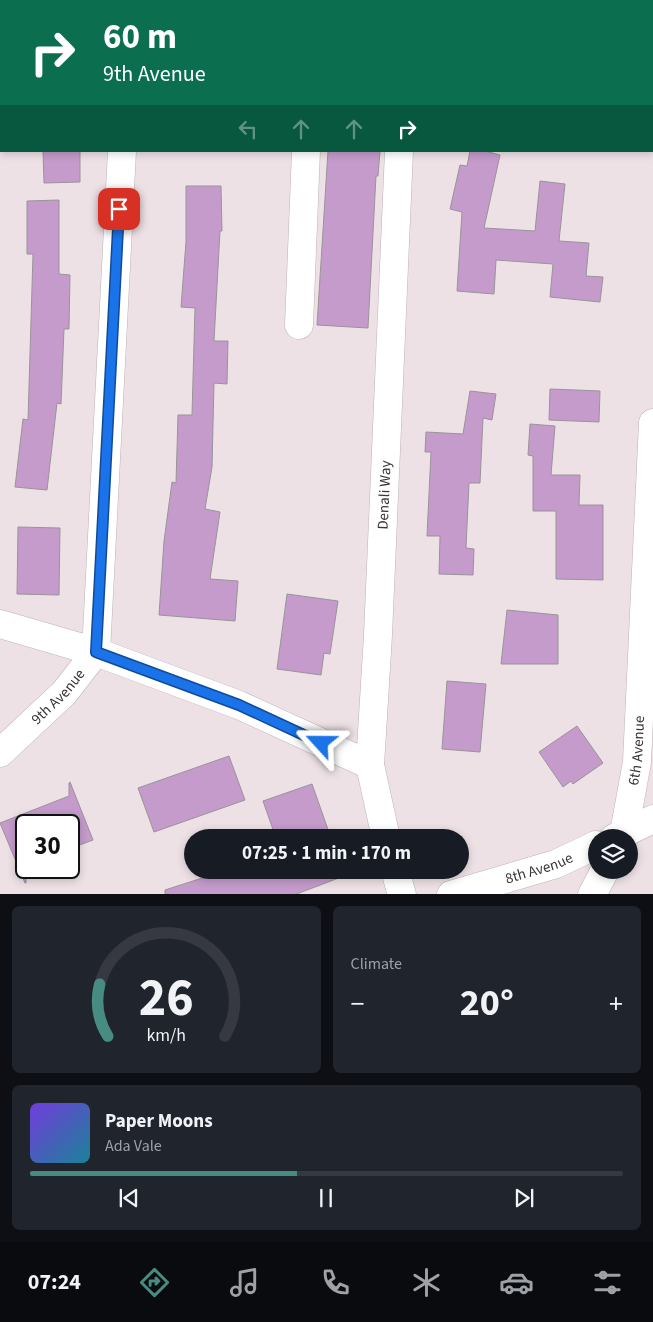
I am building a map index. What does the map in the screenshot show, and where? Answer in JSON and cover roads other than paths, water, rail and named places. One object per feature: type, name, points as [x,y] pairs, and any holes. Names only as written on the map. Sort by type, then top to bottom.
[{"type":"street","points":[[96,652],[122,152]]},
{"type":"street","points":[[299,325],[306,152]]},
{"type":"street","name":"Denali Way","points":[[384,829],[370,765],[399,152]]},
{"type":"street","name":"6th Avenue","points":[[622,829],[637,762],[653,423]]},
{"type":"street","points":[[0,624],[96,652],[239,705],[370,765]]},
{"type":"street","name":"9th Avenue","points":[[0,753],[64,693],[96,652]]},
{"type":"street","points":[[634,829],[653,819]]},
{"type":"street","name":"8th Avenue","points":[[451,894],[556,864],[588,850]]},
{"type":"street","points":[[398,879],[402,894]]},
{"type":"street","points":[[592,894],[600,879]]}]
